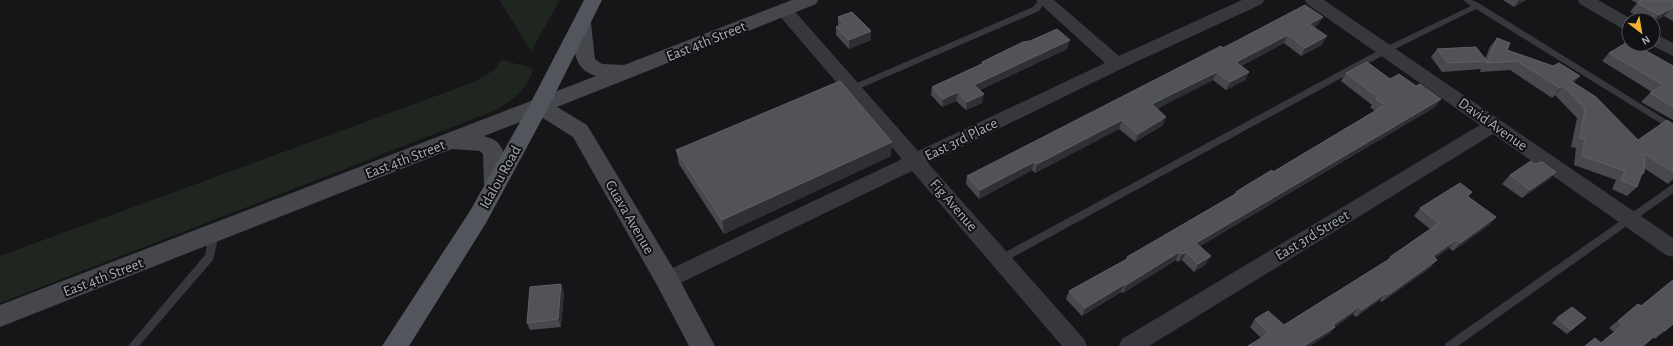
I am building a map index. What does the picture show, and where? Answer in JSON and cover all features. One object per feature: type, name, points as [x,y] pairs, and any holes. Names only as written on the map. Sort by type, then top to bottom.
[{"type":"main road","name":"Idalou Road","points":[[395,346],[478,217],[539,106],[593,0]]},
{"type":"street","name":"East 4th Street","points":[[0,316],[214,234],[809,0]]},
{"type":"street","points":[[1043,0],[1117,64]]},
{"type":"street","name":"East 3rd Place","points":[[667,280],[1117,64],[1256,0]]},
{"type":"street","name":"David Avenue","points":[[1313,0],[1673,249]]},
{"type":"street","points":[[1586,0],[1621,20]]},
{"type":"street","name":"Fig Avenue","points":[[784,10],[916,160],[1076,346]]},
{"type":"street","points":[[582,23],[585,59],[588,64],[595,69],[603,71],[627,72]]},
{"type":"street","points":[[1661,43],[1673,50]]},
{"type":"street","name":"Guava Avenue","points":[[539,106],[580,131],[667,280],[702,346]]},
{"type":"street","name":"East 3rd Street","points":[[1130,346],[1494,125]]},
{"type":"street","points":[[446,143],[477,142],[487,144],[493,148],[495,154],[496,185]]},
{"type":"lane","points":[[853,88],[1036,10],[1043,0]]},
{"type":"lane","points":[[1467,0],[1673,128]]},
{"type":"lane","points":[[1001,259],[1386,50],[1477,6]]},
{"type":"lane","points":[[1450,346],[1628,218],[1673,188]]},
{"type":"lane","points":[[133,346],[210,257],[214,234]]},
{"type":"shaded area","points":[[499,0],[560,0],[531,51]]},
{"type":"shaded area","points":[[501,60],[533,68],[528,82],[519,93],[496,110],[0,303],[0,256],[474,82],[494,70]]},
{"type":"building","points":[[1642,0],[1673,0],[1673,8],[1661,14],[1661,12],[1654,12],[1637,3]]},
{"type":"building","points":[[1305,5],[1323,17],[1309,24],[1327,36],[1305,48],[1288,35],[1236,62],[1249,72],[1230,82],[1217,72],[1152,104],[1166,117],[1138,134],[1122,120],[1037,164],[1034,162],[980,190],[967,176],[1221,46],[1223,48]]},
{"type":"building","points":[[852,12],[871,31],[849,40],[836,27],[844,24],[838,17]]},
{"type":"building","points":[[1057,29],[1070,40],[974,85],[984,94],[967,102],[958,92],[943,99],[932,87],[984,63],[982,62],[1023,42],[1030,41]]},
{"type":"building","points":[[1497,38],[1510,43],[1507,50],[1553,66],[1559,63],[1580,76],[1571,81],[1596,97],[1638,140],[1667,120],[1673,124],[1673,172],[1645,154],[1644,173],[1642,173],[1637,187],[1621,180],[1625,171],[1582,156],[1585,139],[1580,138],[1585,109],[1563,86],[1560,88],[1517,61],[1487,63]]},
{"type":"building","points":[[1621,46],[1621,52],[1648,52],[1673,66],[1673,107],[1650,93],[1663,85],[1609,53]]},
{"type":"building","points":[[1476,47],[1487,61],[1448,63],[1437,49]]},
{"type":"building","points":[[1367,62],[1390,79],[1399,74],[1416,86],[1420,84],[1441,99],[1196,243],[1211,256],[1198,264],[1186,252],[1182,254],[1179,252],[1126,285],[1125,284],[1085,308],[1069,291],[1129,258],[1127,257],[1237,193],[1236,192],[1272,170],[1273,172],[1385,105],[1376,99],[1378,97],[1346,73]]},
{"type":"building","points":[[840,81],[892,142],[722,220],[676,150]]},
{"type":"building","points":[[1531,161],[1535,164],[1542,162],[1556,172],[1530,190],[1510,175]]},
{"type":"building","points":[[1460,183],[1472,192],[1467,196],[1496,217],[1460,243],[1456,240],[1433,256],[1437,260],[1388,295],[1386,293],[1362,310],[1359,307],[1333,325],[1335,327],[1304,346],[1248,346],[1269,333],[1255,319],[1268,311],[1284,325],[1391,258],[1390,257],[1439,223],[1420,208]]},
{"type":"building","points":[[1673,280],[1673,324],[1665,331],[1663,329],[1643,346],[1585,346],[1595,338],[1601,343],[1623,325],[1618,321],[1638,304],[1641,306]]},
{"type":"building","points":[[561,284],[558,319],[527,323],[530,287]]},
{"type":"building","points":[[1572,307],[1586,318],[1571,330],[1557,318]]}]
